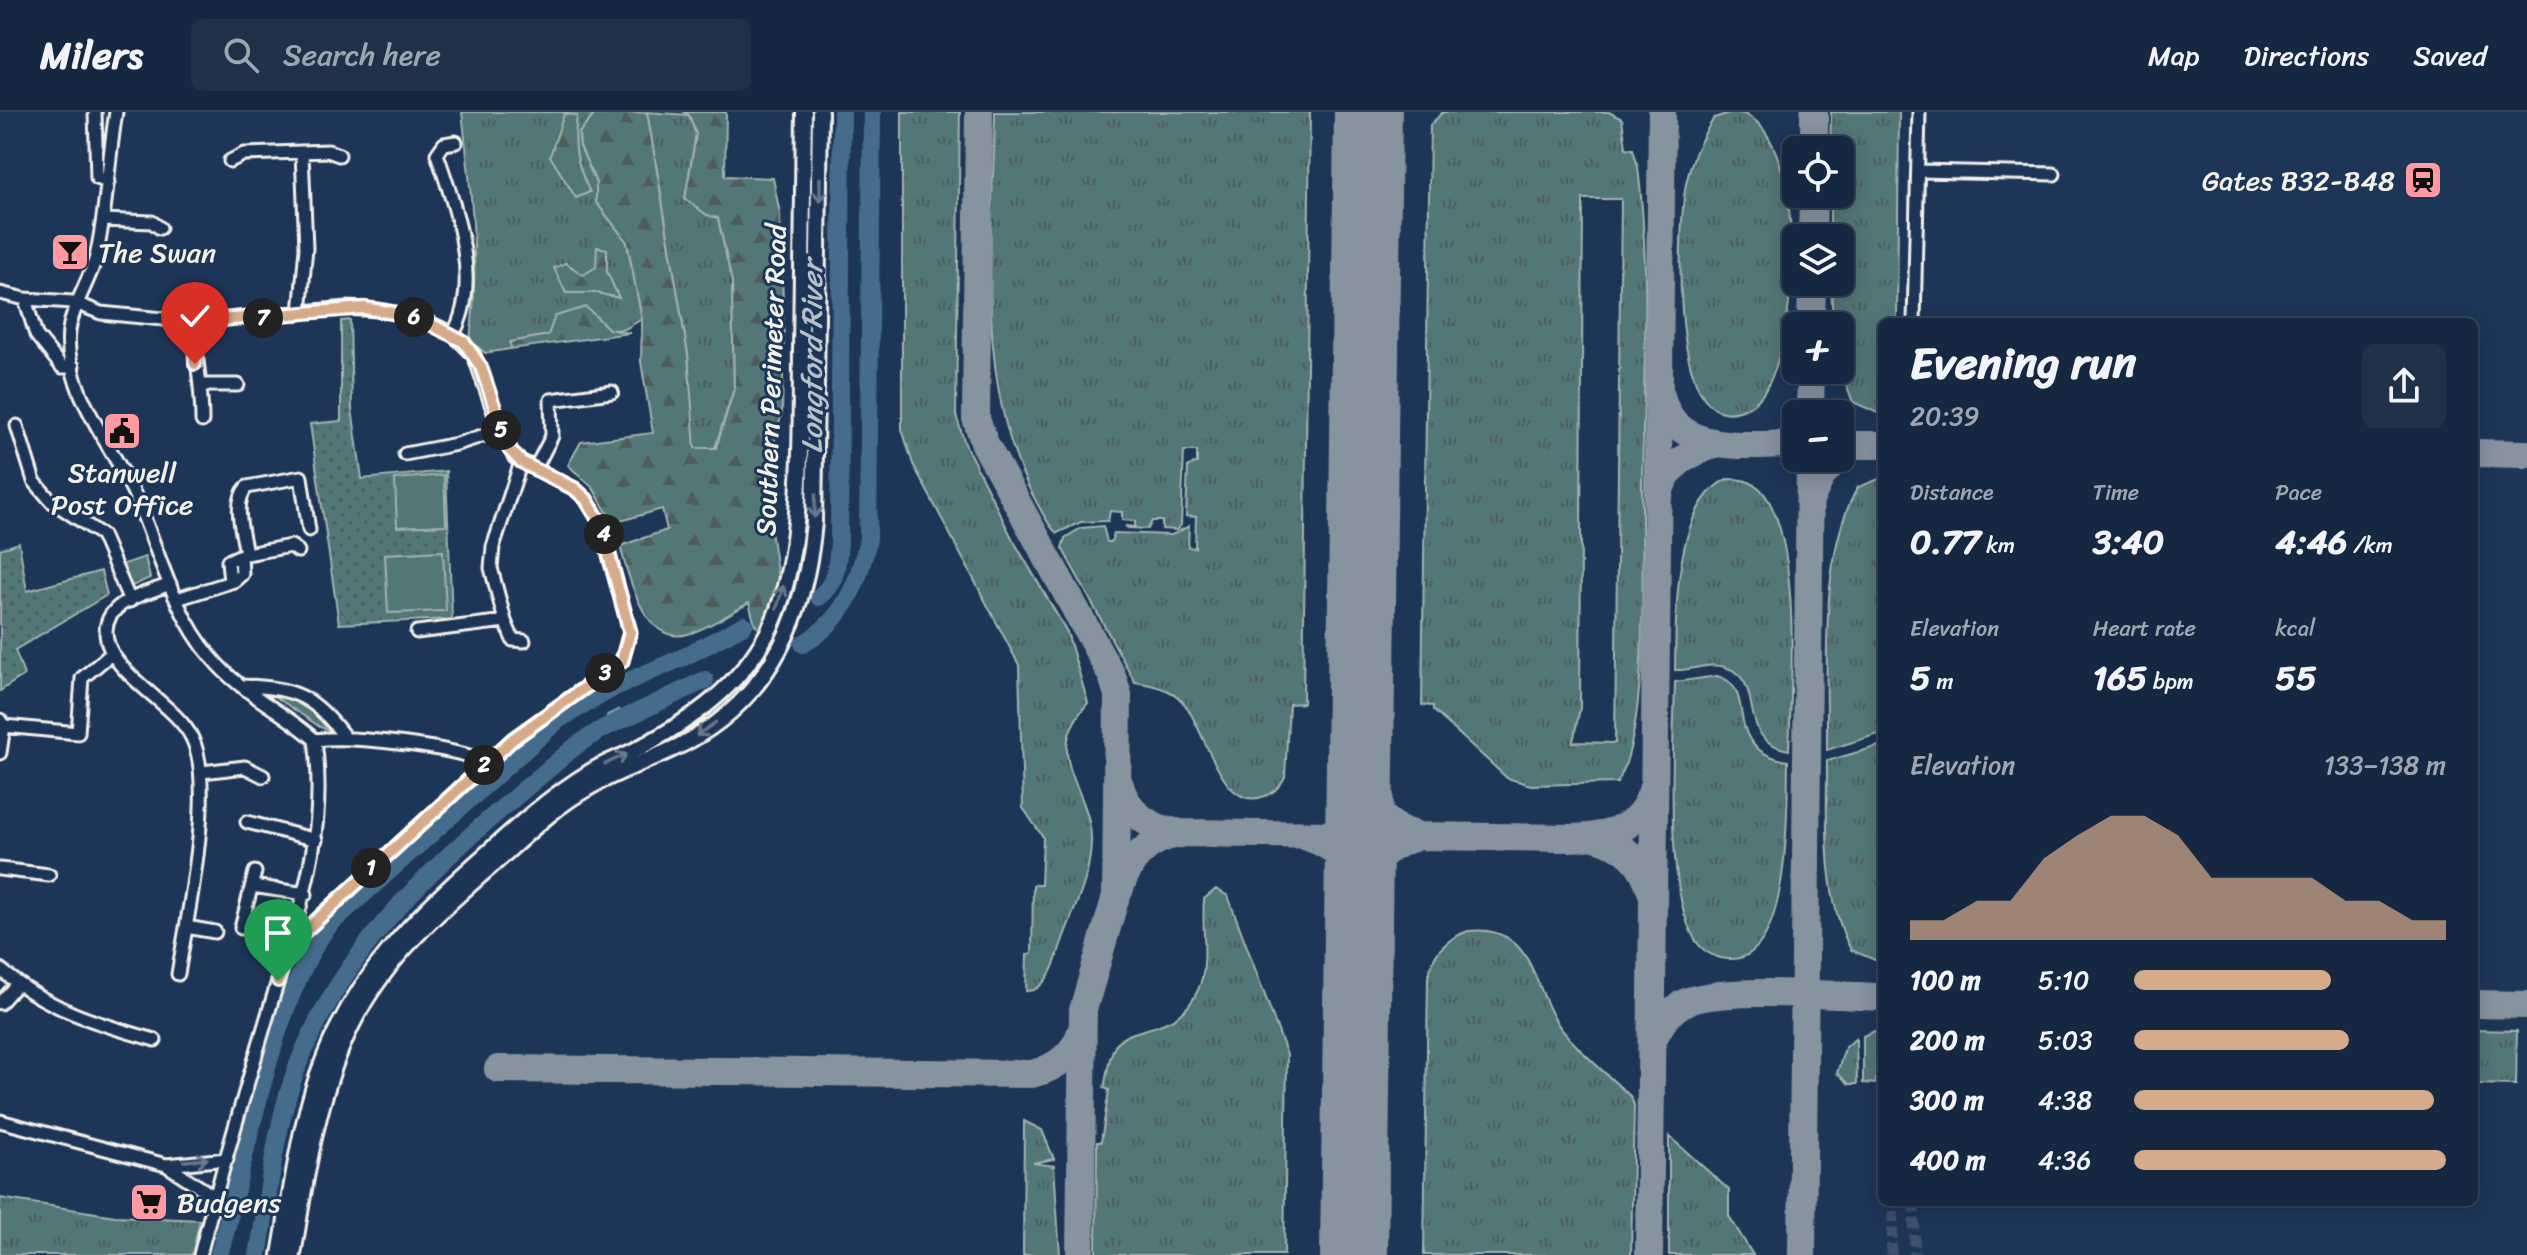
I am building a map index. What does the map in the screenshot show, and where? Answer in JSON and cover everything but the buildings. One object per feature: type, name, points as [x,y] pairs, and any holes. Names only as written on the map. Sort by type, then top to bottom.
[{"type":"street","points":[[95,112],[97,178],[108,182]]},
{"type":"street","points":[[116,112],[103,220],[69,331],[73,366],[92,417],[135,495],[193,635],[241,686],[289,716],[315,740],[321,781],[316,840],[306,894],[200,1255]]},
{"type":"street","name":"Southern Perimeter Road","points":[[280,1255],[299,1145],[325,1055],[378,962],[415,918],[549,799],[595,769],[683,723],[717,699],[747,667],[770,629],[782,591],[797,511],[804,112]]},
{"type":"street","name":"Southern Perimeter Road","points":[[293,1255],[321,1104],[357,1017],[378,981],[411,940],[559,808],[588,788],[689,741],[732,710],[775,661],[793,626],[811,564],[814,522],[820,112]]},
{"type":"street","points":[[1914,318],[1919,112]]},
{"type":"street","points":[[453,334],[461,320],[464,302],[464,262],[458,218],[437,154],[444,144],[456,142]]},
{"type":"street","points":[[230,161],[244,154],[328,151],[339,155]]},
{"type":"street","points":[[300,313],[306,248],[302,153]]},
{"type":"street","points":[[1918,171],[2054,174]]},
{"type":"street","points":[[103,220],[152,222],[160,228]]},
{"type":"street","points":[[0,293],[25,299],[79,304],[101,313],[194,322],[341,309],[379,310],[417,317],[464,342],[481,367],[509,449],[521,462],[575,489],[586,499],[600,522],[630,632],[628,649],[622,661],[487,762],[304,932],[295,932]]},
{"type":"street","points":[[25,299],[45,351],[62,367],[73,366]]},
{"type":"street","points":[[194,322],[195,364],[202,385],[202,421]]},
{"type":"street","points":[[202,385],[238,385]]},
{"type":"street","points":[[535,469],[552,436],[550,395],[612,392]]},
{"type":"street","points":[[17,426],[34,481],[51,501],[102,535],[130,601]]},
{"type":"street","points":[[405,454],[457,444],[500,430]]},
{"type":"street","points":[[521,462],[493,547],[491,568],[513,640],[524,641]]},
{"type":"street","points":[[177,599],[230,582],[242,574],[244,554],[240,509],[241,493],[247,487],[301,477],[309,530]]},
{"type":"street","points":[[244,554],[291,546],[298,551]]},
{"type":"street","points":[[170,584],[114,608],[108,619],[106,636],[111,654],[192,736],[202,772],[178,974]]},
{"type":"street","points":[[417,632],[505,621]]},
{"type":"street","points":[[0,753],[2,723],[78,733],[82,678],[111,654]]},
{"type":"street","points":[[241,686],[299,693],[324,710],[346,739]]},
{"type":"street","points":[[315,740],[346,739],[442,751],[487,762]]},
{"type":"street","points":[[202,772],[245,767],[263,776]]},
{"type":"street","points":[[247,822],[316,840]]},
{"type":"street","points":[[0,869],[49,875]]},
{"type":"street","points":[[241,928],[255,872]]},
{"type":"street","points":[[252,886],[306,894]]},
{"type":"street","points":[[186,927],[215,932]]},
{"type":"street","points":[[0,969],[17,984],[68,1014],[155,1040]]},
{"type":"street","points":[[0,1003],[17,984]]},
{"type":"street","points":[[0,1121],[166,1165],[215,1197]]},
{"type":"street","points":[[166,1165],[227,1159]]},
{"type":"green space","points":[[462,112],[577,112],[594,115],[579,133],[580,146],[596,183],[596,202],[627,242],[642,319],[625,329],[548,335],[511,342],[511,349],[485,353],[470,340],[474,254]]},
{"type":"green space","points":[[647,112],[689,115],[696,134],[685,199],[718,218],[732,281],[734,389],[715,448],[694,448],[688,355]]},
{"type":"green space","points":[[647,112],[688,355],[695,448],[716,448],[734,389],[732,282],[718,218],[707,215],[685,199],[696,134],[689,115],[683,112],[726,112],[725,176],[773,178],[780,214],[784,331],[782,412],[764,483],[779,585],[761,630],[755,625],[749,603],[688,634],[673,635],[660,630],[640,605],[620,546],[667,530],[662,509],[613,523],[593,488],[568,465],[581,442],[653,433],[641,362],[642,319],[627,242],[596,202],[596,183],[580,146],[579,133],[594,115]]},
{"type":"green space","points":[[902,112],[960,112],[956,415],[965,444],[1012,538],[1067,632],[1088,703],[1074,722],[1067,756],[1089,821],[1091,840],[1088,866],[1082,891],[1053,968],[1034,990],[1026,991],[1027,955],[1032,954],[1033,885],[1041,885],[1043,837],[1023,808],[1019,665],[913,464],[902,429]]},
{"type":"green space","points":[[995,112],[1310,112],[1303,703],[1289,704],[1285,777],[1276,790],[1266,796],[1247,798],[1224,779],[1181,700],[1165,690],[1135,682],[1062,548],[1065,538],[1081,528],[1103,526],[1107,542],[1111,542],[1114,533],[1172,535],[1189,526],[1188,547],[1195,548],[1196,517],[1186,516],[1188,466],[1197,463],[1197,451],[1184,451],[1181,525],[1176,530],[1162,529],[1162,521],[1152,521],[1148,529],[1128,528],[1125,526],[1135,527],[1135,521],[1122,520],[1122,512],[1110,511],[1108,521],[1081,522],[1057,533],[1048,523],[1016,459],[1003,412],[991,312]]},
{"type":"green space","points":[[1443,112],[1609,112],[1622,119],[1626,148],[1633,149],[1642,207],[1645,287],[1642,641],[1635,723],[1628,757],[1617,783],[1531,785],[1507,778],[1433,710],[1433,706],[1422,705],[1430,125]],"holes":[[[1583,199],[1621,199],[1615,743],[1573,742],[1580,708]]]},
{"type":"green space","points":[[1732,112],[1758,124],[1777,154],[1782,176],[1782,208],[1788,208],[1790,224],[1782,224],[1782,296],[1789,296],[1787,312],[1782,312],[1781,349],[1767,386],[1749,407],[1722,412],[1703,396],[1690,366],[1683,326],[1681,282],[1686,184],[1693,158],[1714,118]]},
{"type":"green space","points":[[1831,112],[1899,112],[1897,318],[1878,318],[1878,413],[1854,402],[1845,384],[1854,384],[1854,312],[1832,312],[1832,296],[1854,296],[1854,224],[1830,224],[1830,208],[1854,208],[1854,136],[1830,136]]},
{"type":"green space","points":[[564,114],[577,115],[577,155],[590,192],[576,198],[550,156]]},
{"type":"green space","points":[[597,247],[607,249],[607,272],[619,298],[597,293],[566,293],[554,268],[566,263],[583,275],[596,267]]},
{"type":"green space","points":[[586,307],[609,329],[630,333],[511,349],[510,342],[548,335],[555,316]]},
{"type":"green space","points":[[350,320],[352,409],[362,479],[446,471],[452,619],[339,624],[310,424],[341,421],[341,321]]},
{"type":"green space","points":[[444,475],[446,525],[397,527],[395,479]]},
{"type":"green space","points":[[1727,479],[1745,481],[1761,490],[1774,512],[1783,541],[1791,614],[1789,750],[1772,744],[1761,735],[1746,684],[1738,674],[1719,666],[1675,670],[1678,593],[1687,537],[1696,512],[1709,492]]},
{"type":"green space","points":[[1878,480],[1878,734],[1827,750],[1831,580],[1845,515],[1858,487]]},
{"type":"green space","points":[[19,543],[27,591],[101,571],[107,595],[15,650],[24,675],[0,691],[0,549]]},
{"type":"green space","points":[[443,551],[446,611],[388,613],[385,554]]},
{"type":"green space","points":[[145,557],[150,578],[130,587],[121,565]]},
{"type":"green space","points":[[1717,676],[1730,682],[1737,692],[1746,732],[1753,744],[1766,754],[1788,761],[1786,841],[1776,906],[1766,933],[1752,951],[1733,959],[1712,955],[1696,941],[1686,918],[1675,853],[1675,682]]},
{"type":"green space","points":[[267,691],[305,703],[320,714],[333,731],[320,727]]},
{"type":"green space","points":[[1878,746],[1878,961],[1851,950],[1835,906],[1828,858],[1827,761]]},
{"type":"green space","points":[[1216,889],[1228,896],[1287,1055],[1284,1255],[1096,1255],[1097,1142],[1101,1142],[1109,1090],[1104,1088],[1111,1056],[1121,1039],[1166,1022],[1189,1005],[1198,990],[1204,968],[1204,899]]},
{"type":"green space","points":[[1468,931],[1491,931],[1508,938],[1520,949],[1563,1031],[1631,1097],[1634,1105],[1631,1255],[1424,1255],[1428,977],[1441,948]]},
{"type":"green space","points":[[1877,1030],[1876,1084],[1863,1083],[1863,1036]]},
{"type":"green space","points":[[2478,1030],[2517,1031],[2516,1085],[2478,1084]]},
{"type":"green space","points":[[1856,1038],[1857,1084],[1849,1084],[1837,1073],[1845,1048]]},
{"type":"green space","points":[[1024,1121],[1042,1130],[1054,1159],[1033,1163],[1054,1166],[1060,1255],[1023,1255]]},
{"type":"green space","points":[[1669,1136],[1729,1190],[1729,1216],[1753,1255],[1669,1255]]},
{"type":"green space","points":[[0,1198],[115,1216],[200,1220],[192,1255],[0,1255]]},
{"type":"waterway","name":"Longford River","points":[[819,597],[833,580],[839,543],[842,112]]},
{"type":"waterway","points":[[803,644],[829,624],[848,599],[860,571],[868,539],[872,112]]},
{"type":"waterway","name":"Longford River","points":[[219,1255],[277,1036],[292,993],[310,955],[330,924],[558,720],[615,687],[686,656],[744,625]]},
{"type":"waterway","points":[[258,1255],[278,1135],[298,1065],[321,1015],[349,969],[381,927],[454,851],[577,745],[602,729],[705,680]]},
{"type":"waterway","points":[[602,729],[608,715],[619,710]]},
{"type":"taxiway","points":[[979,112],[976,419],[985,444],[1112,676],[1118,695],[1116,896],[1083,1010],[1080,1255]]},
{"type":"taxiway","points":[[1367,183],[1374,112]]},
{"type":"taxiway","points":[[1649,1255],[1662,112]]},
{"type":"taxiway","points":[[1814,112],[1814,136]]},
{"type":"taxiway","points":[[1812,224],[1813,208]]},
{"type":"taxiway","points":[[1811,312],[1812,296]]},
{"type":"taxiway","points":[[1810,400],[1811,384]]},
{"type":"taxiway","points":[[1661,395],[1669,415],[1681,429],[1697,438],[1736,445],[1782,444]]},
{"type":"taxiway","points":[[1659,495],[1662,484],[1673,468],[1689,456],[1718,443]]},
{"type":"taxiway","points":[[1854,445],[1878,445]]},
{"type":"taxiway","points":[[2478,453],[2527,454]]},
{"type":"taxiway","points":[[1802,1255],[1810,472]]},
{"type":"taxiway","points":[[1811,498],[1825,472]]},
{"type":"taxiway","points":[[1361,717],[1364,776],[1372,801],[1388,821],[1414,834]]},
{"type":"taxiway","points":[[1119,783],[1128,803],[1142,818],[1160,828],[1181,833],[1570,838],[1598,836],[1622,828],[1641,813],[1653,787]]},
{"type":"taxiway","points":[[1119,891],[1128,869],[1141,852],[1158,841],[1180,834]]},
{"type":"taxiway","points":[[1307,837],[1341,857],[1349,871],[1354,885],[1358,954]]},
{"type":"taxiway","points":[[1595,837],[1615,844],[1631,856],[1643,871],[1651,891]]},
{"type":"taxiway","points":[[1360,903],[1366,880],[1377,862],[1393,847],[1414,838]]},
{"type":"taxiway","points":[[1652,1043],[1660,1026],[1672,1012],[1682,1004],[1699,998],[1749,993],[1878,997]]},
{"type":"taxiway","points":[[2478,1004],[2527,1005]]},
{"type":"taxiway","points":[[498,1069],[1032,1074],[1064,1058],[1075,1045],[1082,1028]]},
{"type":"runway","points":[[1354,1255],[1368,112]]},
{"type":"tunnel","points":[[1891,1255],[1894,1206]]},
{"type":"tunnel","points":[[1914,1206],[1915,1255]]},
{"type":"place","name":"Gates B32-B48","points":[[2423,180]]},
{"type":"place","name":"The Swan","points":[[70,252]]},
{"type":"place","name":"Stanwell Post Office","points":[[122,431]]},
{"type":"place","name":"Budgens","points":[[149,1202]]},
{"type":"route","points":[[195,364],[194,322],[273,318],[364,308],[417,317],[453,334],[464,342],[481,367],[500,430],[515,458],[575,489],[586,499],[600,522],[630,632],[628,649],[622,661],[513,739],[304,932],[295,932],[278,981]]}]
